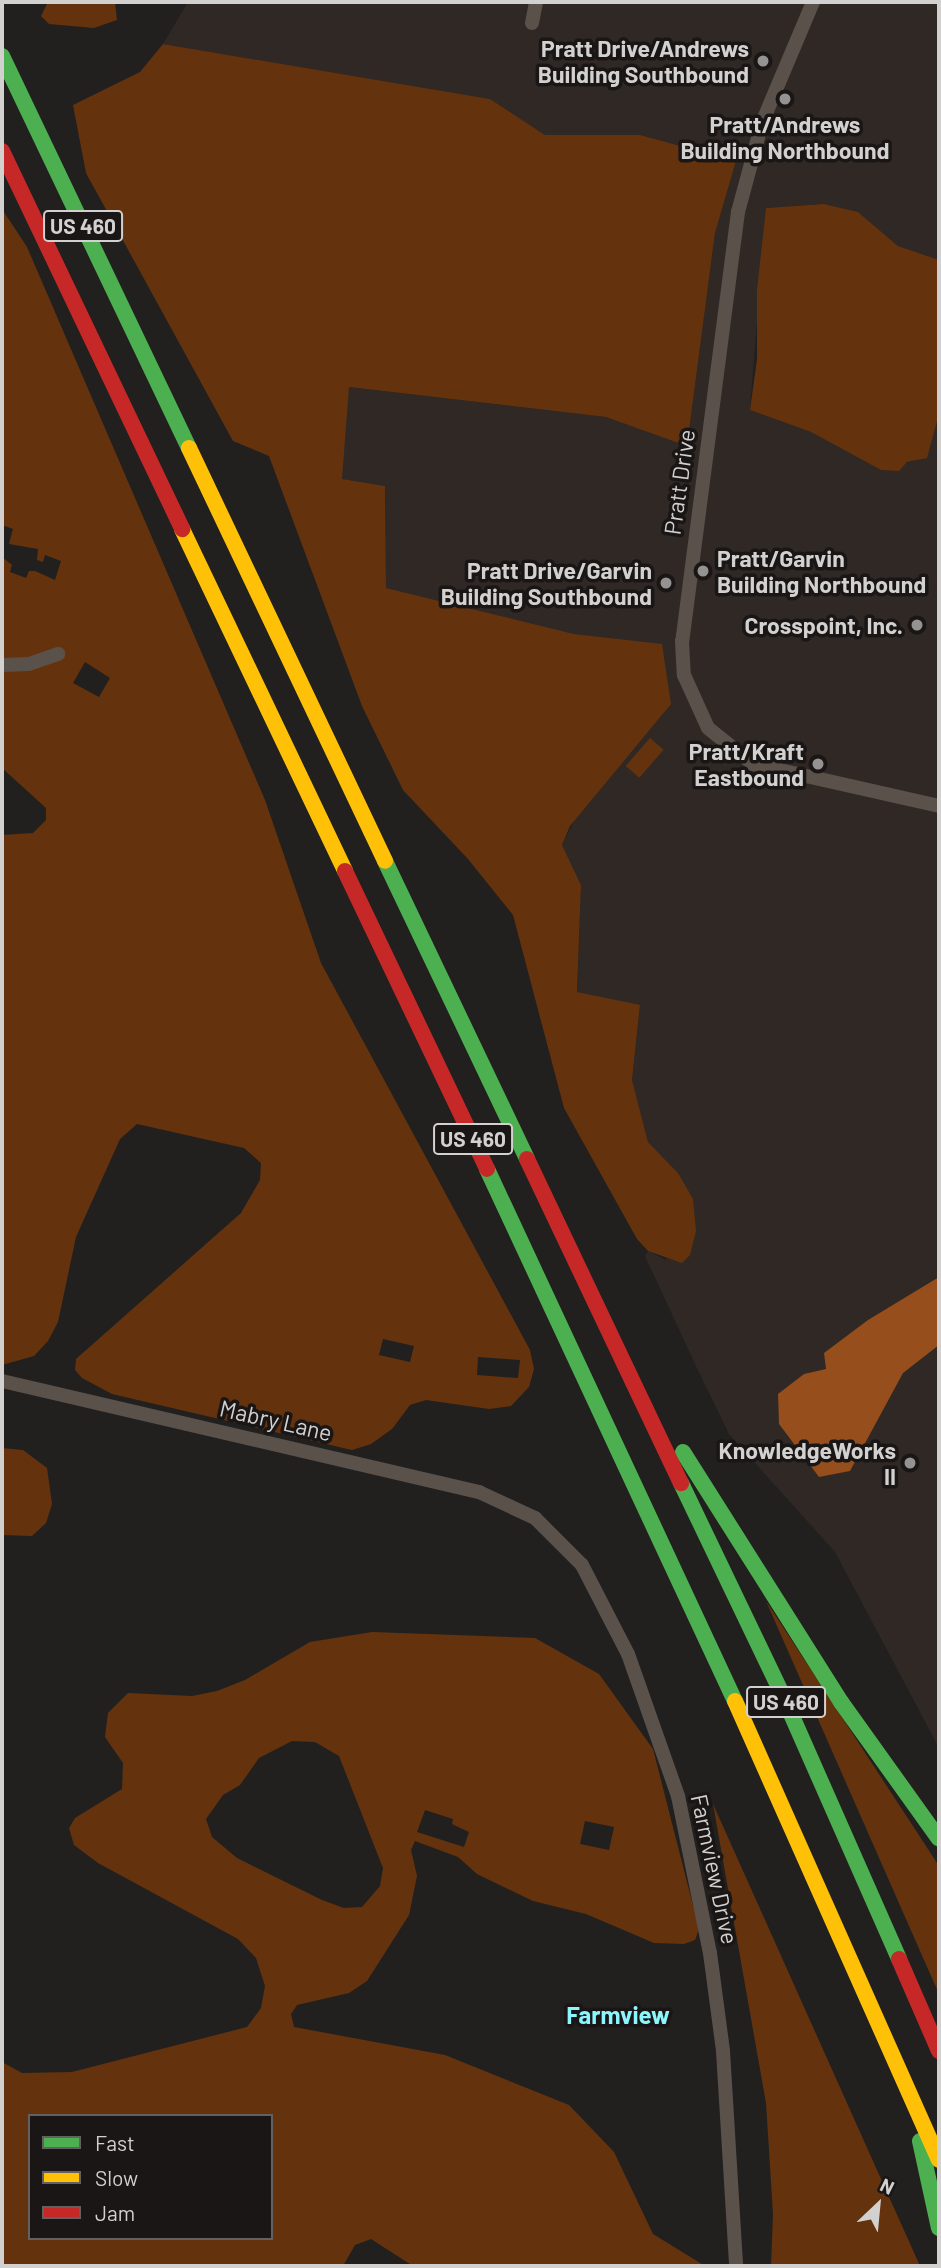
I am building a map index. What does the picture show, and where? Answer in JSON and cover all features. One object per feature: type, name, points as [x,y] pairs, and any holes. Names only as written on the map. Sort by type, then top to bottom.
[{"type":"highway","name":"US 460","points":[[2,56],[784,1698],[939,2051]]},
{"type":"highway","name":"US 460","points":[[2,151],[655,1521],[939,2160]]},
{"type":"highway","points":[[622,1357],[841,1702],[939,1839]]},
{"type":"highway","points":[[915,2104],[939,2228]]},
{"type":"street","points":[[532,23],[536,2]]},
{"type":"street","name":"Pratt Drive","points":[[813,2],[762,123],[738,212],[682,641],[684,675],[708,728],[753,764],[939,806]]},
{"type":"street","points":[[2,665],[29,664],[58,654]]},
{"type":"street","name":"Mabry Lane","points":[[2,1381],[430,1477],[509,1503],[535,1518]]},
{"type":"street","name":"Farmview Drive","points":[[535,1518],[582,1565],[607,1609],[628,1654],[678,1796],[710,1953],[723,2051],[736,2266]]},
{"type":"shaded area","points":[[48,2],[115,2],[117,20],[94,28],[49,24],[41,16]]},
{"type":"shaded area","points":[[188,2],[939,2],[939,260],[898,246],[858,212],[824,204],[766,208],[750,409],[811,432],[881,470],[927,457],[939,414],[939,1748],[835,1552],[729,1434],[696,1366],[645,1256],[648,1251],[666,1260],[678,1173],[648,1142],[632,1080],[640,1006],[577,992],[581,885],[562,845],[662,645],[574,634],[386,588],[385,486],[341,479],[348,387],[606,417],[687,445],[715,233],[736,161],[640,135],[545,135],[490,99],[163,44]]},
{"type":"shaded area","points":[[163,44],[490,99],[545,135],[640,135],[736,161],[715,233],[687,446],[606,417],[349,387],[342,479],[385,486],[386,588],[574,634],[662,644],[671,704],[570,826],[562,845],[581,885],[577,992],[640,1005],[632,1080],[648,1142],[678,1173],[693,1199],[696,1231],[690,1255],[682,1263],[648,1251],[637,1239],[564,1108],[513,915],[468,859],[403,790],[362,706],[269,456],[233,441],[86,173],[73,105],[140,72]]},
{"type":"shaded area","points":[[824,204],[858,212],[898,246],[939,260],[939,414],[927,458],[907,462],[899,471],[881,470],[811,432],[750,410],[757,359],[757,290],[766,208]]},
{"type":"shaded area","points":[[2,209],[27,247],[265,800],[321,963],[530,1350],[534,1369],[529,1387],[511,1406],[489,1409],[426,1400],[410,1405],[392,1429],[371,1444],[352,1450],[112,1394],[82,1378],[75,1370],[76,1359],[241,1213],[260,1180],[261,1163],[244,1148],[137,1124],[120,1139],[76,1237],[58,1322],[48,1341],[34,1356],[2,1365],[2,835],[33,833],[46,820],[46,808],[2,768],[2,557],[12,565],[10,572],[26,578],[29,571],[35,571],[55,580],[61,561],[45,555],[43,562],[37,560],[38,549],[9,544],[13,529],[2,525]],"holes":[[[85,662],[110,678],[99,697],[73,683]],[[383,1339],[414,1346],[410,1362],[379,1355]],[[478,1357],[520,1360],[518,1378],[477,1375]]]},
{"type":"shaded area","points":[[650,738],[664,750],[639,778],[626,766]]},
{"type":"shaded area","points":[[939,1277],[939,1345],[903,1373],[850,1471],[819,1477],[779,1424],[778,1394],[804,1374],[826,1369],[824,1353],[868,1320]]},
{"type":"shaded area","points":[[2,1448],[23,1450],[47,1468],[52,1504],[46,1523],[32,1536],[2,1535]]},
{"type":"shaded area","points":[[766,1601],[939,1866],[939,1994]]},
{"type":"shaded area","points":[[372,1632],[535,1638],[599,1674],[653,1749],[699,1929],[695,1940],[684,1944],[654,1943],[586,1914],[533,1901],[477,1874],[458,1857],[415,1841],[411,1850],[417,1876],[409,1915],[367,1981],[349,1993],[297,2005],[291,2014],[294,2027],[445,2055],[569,2105],[614,2152],[653,2234],[705,2266],[413,2266],[371,2239],[355,2245],[343,2266],[2,2266],[2,2062],[22,2073],[72,2072],[247,2027],[261,2008],[265,1986],[256,1958],[238,1939],[98,1863],[74,1845],[69,1828],[75,1818],[122,1789],[123,1763],[105,1737],[108,1713],[128,1693],[192,1696],[217,1691],[245,1680],[310,1642]],"holes":[[[292,1741],[315,1742],[339,1756],[383,1868],[380,1886],[362,1907],[344,1908],[322,1900],[237,1858],[212,1837],[206,1819],[223,1795],[240,1785],[259,1758]],[[425,1810],[453,1819],[452,1824],[469,1832],[464,1847],[417,1832]],[[585,1821],[614,1827],[609,1850],[580,1844]]]},
{"type":"shaded area","points":[[713,1804],[920,2266],[771,2266],[773,2214],[766,2103]]},
{"type":"traffic: fast","points":[[2,56],[189,448]]},
{"type":"traffic: fast","points":[[385,861],[527,1159]]},
{"type":"traffic: fast","points":[[487,1169],[735,1701]]},
{"type":"traffic: fast","points":[[683,1452],[841,1702],[939,1839]]},
{"type":"traffic: fast","points":[[681,1483],[784,1698],[899,1959]]},
{"type":"traffic: fast","points":[[920,2141],[939,2228]]},
{"type":"traffic: slow","points":[[189,448],[385,861]]},
{"type":"traffic: slow","points":[[182,529],[345,871]]},
{"type":"traffic: slow","points":[[735,1701],[939,2160]]},
{"type":"traffic: jam","points":[[2,151],[182,529]]},
{"type":"traffic: jam","points":[[345,871],[487,1169]]},
{"type":"traffic: jam","points":[[527,1159],[681,1483]]},
{"type":"traffic: jam","points":[[899,1959],[939,2051]]},
{"type":"place","name":"Pratt Drive/Andrews Building Southbound","points":[[763,61]]},
{"type":"place","name":"Pratt/Andrews Building Northbound","points":[[785,99]]},
{"type":"place","name":"Pratt/Garvin Building Northbound","points":[[703,571]]},
{"type":"place","name":"Pratt Drive/Garvin Building Southbound","points":[[666,583]]},
{"type":"place","name":"Crosspoint, Inc.","points":[[917,625]]},
{"type":"place","name":"Pratt/Kraft Eastbound","points":[[818,764]]},
{"type":"place","name":"KnowledgeWorks II","points":[[910,1463]]},
{"type":"district","name":"Farmview","points":[[618,2015]]}]
